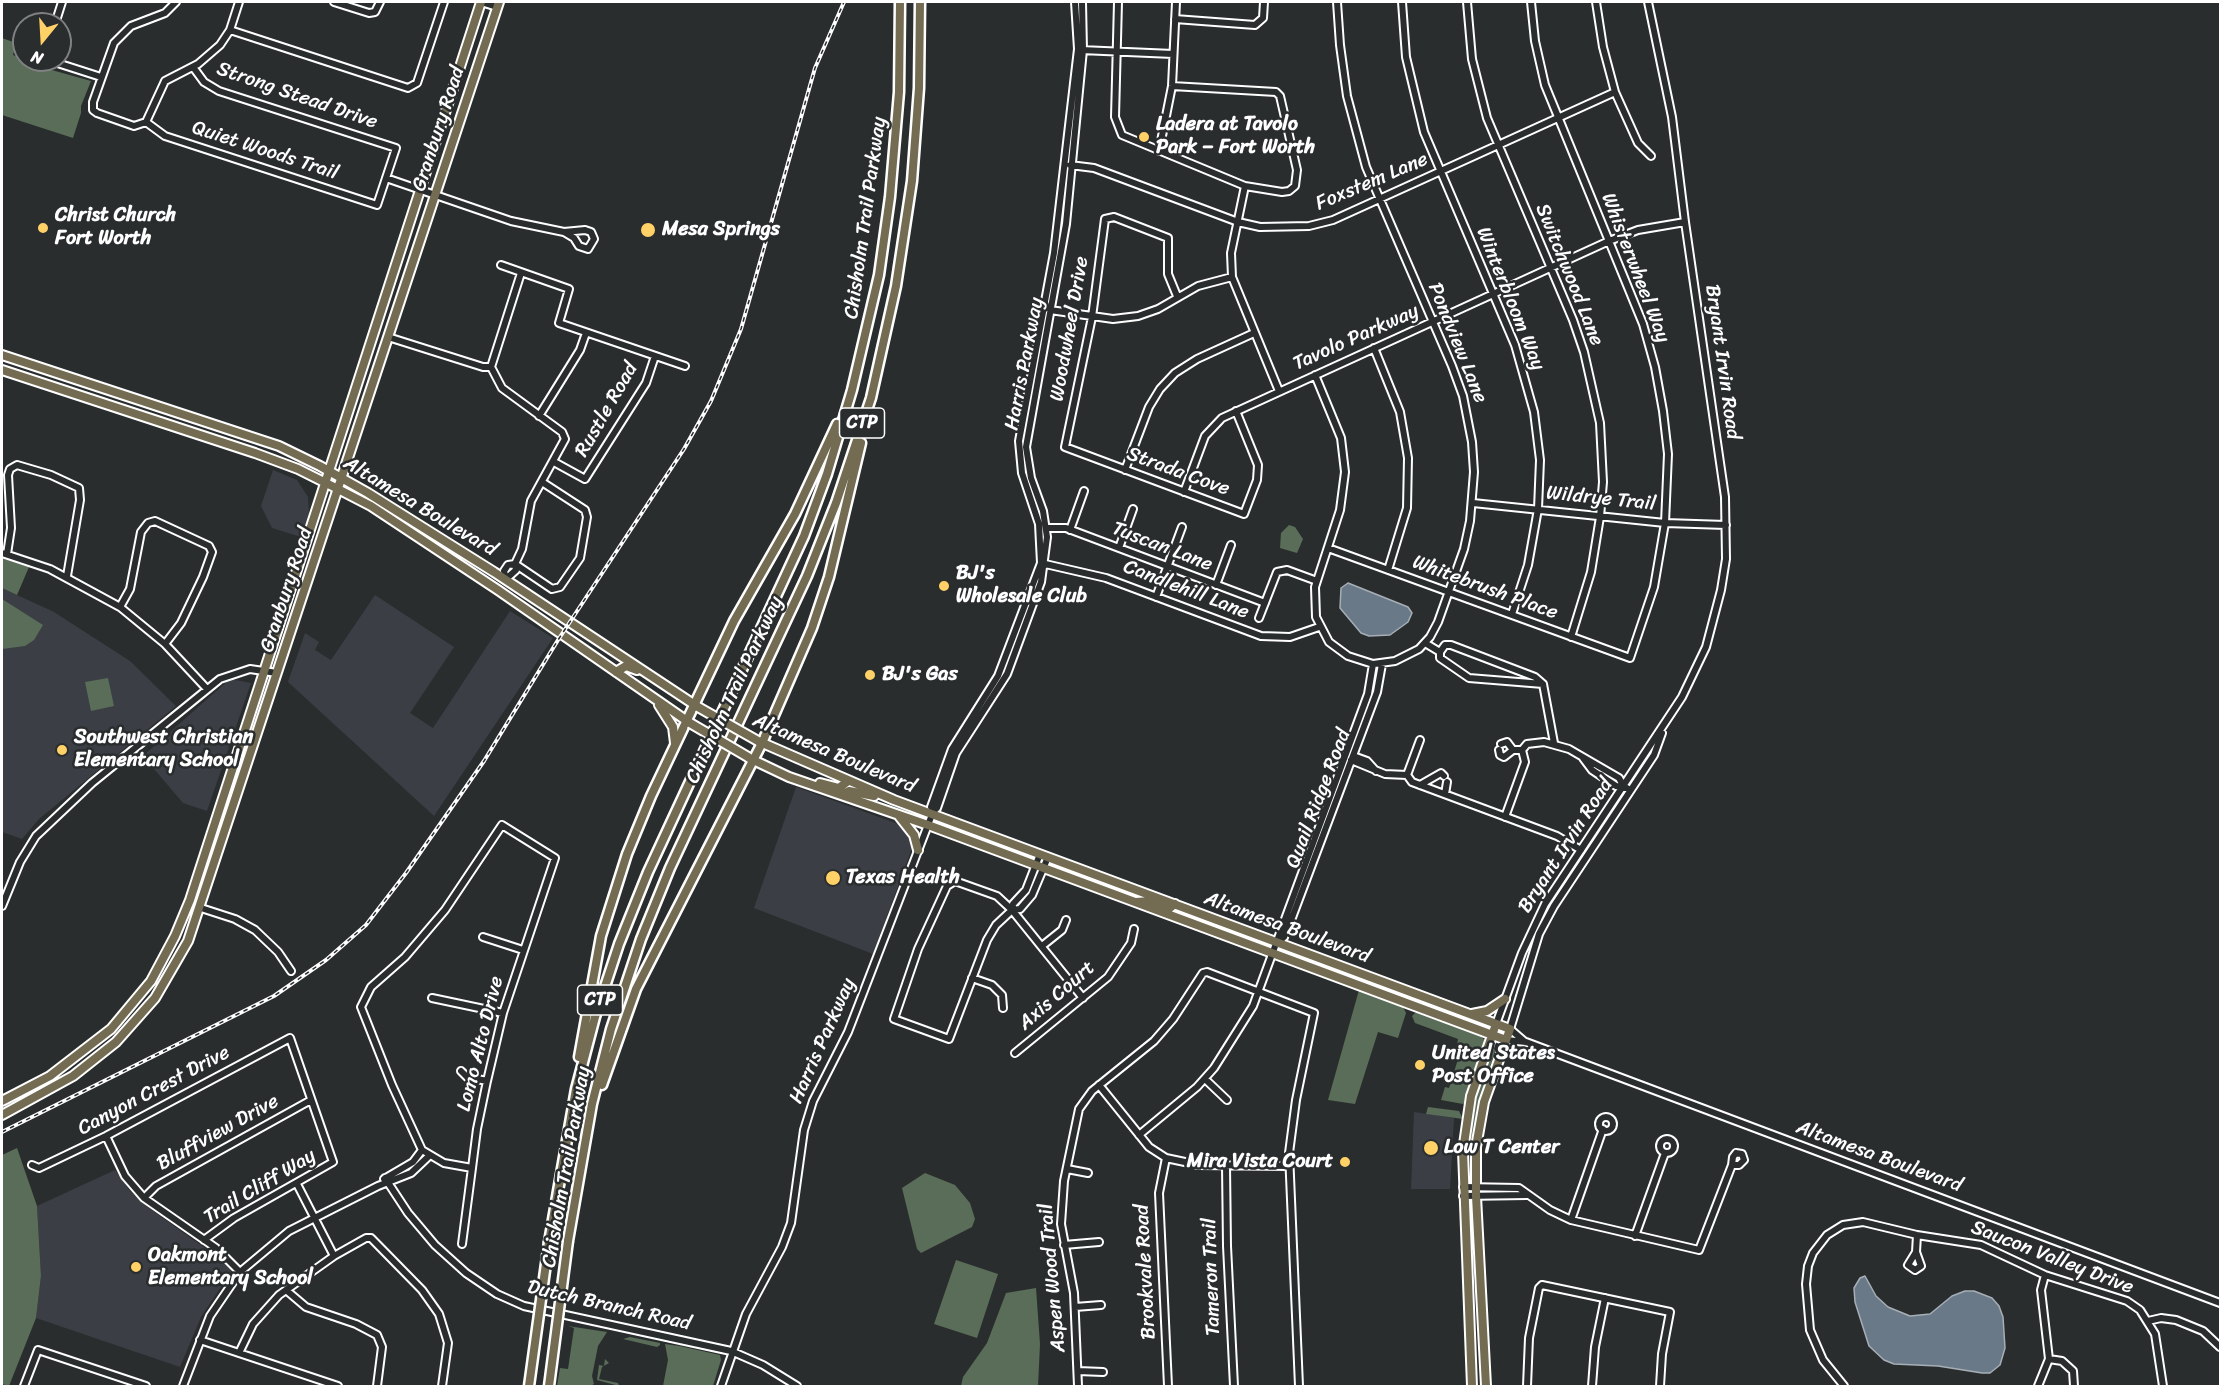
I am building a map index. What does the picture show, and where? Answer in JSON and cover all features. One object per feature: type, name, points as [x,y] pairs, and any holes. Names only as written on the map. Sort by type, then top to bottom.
[{"type":"highway","name":"Chisholm Trail Parkway","points":[[529,1386],[549,1242],[571,1112],[592,1026],[628,920],[804,536],[827,474],[852,390],[879,275],[890,197],[899,102],[900,2]]},
{"type":"highway","name":"Chisholm Trail Parkway","points":[[549,1386],[580,1161],[607,1044],[646,924],[807,576],[833,511],[871,398],[893,303],[912,181],[918,98],[920,2]]},
{"type":"highway","points":[[571,1112],[585,1011],[607,916],[627,854],[675,744],[696,706],[741,606],[805,495],[852,390]]},
{"type":"highway","points":[[580,1161],[614,1045],[632,998],[760,742],[808,638],[829,577],[871,398]]},
{"type":"main road","name":"Granbury Road","points":[[2,1101],[50,1076],[95,1043],[134,1004],[160,966],[189,904],[481,2]]},
{"type":"main road","name":"Granbury Road","points":[[2,1115],[56,1087],[102,1055],[144,1012],[175,967],[201,908],[498,4]]},
{"type":"main road","points":[[373,332],[388,337]]},
{"type":"main road","name":"Altamesa Boulevard","points":[[2,355],[279,446],[330,471],[506,579],[696,706],[760,742],[882,795],[933,812],[1510,1029]]},
{"type":"main road","name":"Altamesa Boulevard","points":[[2,370],[298,469],[371,506],[498,590],[688,722],[750,759],[789,777],[1040,866],[1506,1040]]},
{"type":"main road","points":[[85,396],[89,383]]},
{"type":"main road","points":[[212,439],[217,426]]},
{"type":"main road","points":[[297,574],[308,579]]},
{"type":"main road","points":[[498,590],[506,579]]},
{"type":"main road","points":[[616,672],[626,666],[650,674]]},
{"type":"main road","points":[[655,699],[674,727],[675,744]]},
{"type":"main road","points":[[789,777],[839,788],[848,781]]},
{"type":"main road","points":[[229,780],[242,784]]},
{"type":"main road","points":[[842,795],[849,791],[882,795]]},
{"type":"main road","points":[[898,815],[914,835],[918,850]]},
{"type":"main road","points":[[1135,902],[1151,901],[1170,908],[1176,904]]},
{"type":"main road","points":[[189,904],[201,908]]},
{"type":"main road","points":[[1472,1014],[1489,1010],[1505,999]]},
{"type":"main road","points":[[134,1004],[144,1012]]},
{"type":"main road","name":"Bryant Irvin Road","points":[[1472,1386],[1463,1151],[1468,1110],[1496,1024]]},
{"type":"main road","name":"Bryant Irvin Road","points":[[1486,1386],[1476,1196],[1480,1121],[1510,1029]]},
{"type":"main road","points":[[50,1076],[56,1087]]},
{"type":"street","points":[[176,2],[168,11],[136,22],[122,34],[109,51],[93,102],[93,110],[128,124],[138,125],[147,122],[165,81],[193,67],[215,51],[230,30],[239,2]]},
{"type":"street","points":[[334,2],[369,13],[375,12],[380,2]]},
{"type":"street","points":[[230,30],[408,88],[417,83],[444,2]]},
{"type":"street","points":[[481,2],[498,4]]},
{"type":"street","name":"Harris Parkway","points":[[1043,563],[1039,524],[1022,473],[1019,441],[1048,310],[1080,50],[1076,2]]},
{"type":"street","name":"Harris Parkway","points":[[721,1386],[731,1351],[746,1314],[782,1247],[791,1223],[804,1130],[813,1101],[848,1032],[933,812],[931,807],[957,745],[1012,652],[1043,563],[1046,528],[1031,478],[1026,447],[1072,165],[1082,2]]},
{"type":"street","points":[[1118,2],[1118,51],[1114,103],[1117,128],[1128,140],[1189,160],[1245,186],[1282,192],[1289,191],[1295,186],[1297,170],[1280,96],[1276,92],[1172,86]]},
{"type":"street","points":[[1159,151],[1172,86],[1176,2]]},
{"type":"street","points":[[1175,20],[1255,25],[1263,18],[1264,2]]},
{"type":"street","name":"Pondview Lane","points":[[1337,2],[1347,96],[1366,167],[1452,366],[1467,412],[1474,458],[1473,503],[1464,549],[1434,630],[1425,643],[1404,658],[1373,664]]},
{"type":"street","name":"Winterbloom Way","points":[[1402,2],[1406,57],[1424,132],[1439,172],[1515,345],[1529,390],[1538,438],[1538,509],[1530,557],[1512,614]]},
{"type":"street","name":"Switchwood Lane","points":[[1467,2],[1472,59],[1487,118],[1573,320],[1594,390],[1603,458],[1600,517],[1591,572],[1571,637]]},
{"type":"street","name":"Whisterwheel Way","points":[[1531,2],[1539,63],[1557,118],[1639,314],[1655,367],[1668,454],[1665,523],[1654,587],[1630,658]]},
{"type":"street","points":[[1596,2],[1603,47],[1615,92],[1638,142],[1651,156]]},
{"type":"street","name":"Bryant Irvin Road","points":[[1496,1024],[1522,953],[1545,904],[1581,850],[1654,755],[1667,720],[1691,680],[1708,638],[1721,590],[1726,525],[1725,497],[1672,117],[1648,2]]},
{"type":"street","points":[[1080,50],[1173,54]]},
{"type":"street","name":"Strong Stead Drive","points":[[193,67],[204,82],[219,91],[396,148],[386,178]]},
{"type":"street","points":[[72,68],[100,77]]},
{"type":"street","name":"Foxstem Lane","points":[[1065,164],[1094,168],[1238,222],[1260,226],[1309,226],[1333,220],[1615,92]]},
{"type":"street","name":"Quiet Woods Trail","points":[[147,122],[165,136],[377,205],[386,178]]},
{"type":"street","points":[[386,178],[511,221],[564,232],[588,231],[593,235],[594,241],[590,247],[582,248],[574,238],[564,232]]},
{"type":"street","points":[[1245,186],[1231,253],[1232,277],[1280,391]]},
{"type":"street","name":"Woodwheel Drive","points":[[1065,447],[1092,317],[1104,230],[1108,217],[1168,238],[1168,274],[1177,296]]},
{"type":"street","name":"Tavolo Parkway","points":[[1184,492],[1209,429],[1222,418],[1609,241],[1638,230],[1685,222]]},
{"type":"street","points":[[501,265],[569,290],[559,323],[685,366]]},
{"type":"street","points":[[514,564],[522,549],[531,501],[565,440],[562,432],[502,388],[491,367],[521,273]]},
{"type":"street","points":[[1048,310],[1113,319],[1138,316],[1158,309],[1198,286],[1232,277]]},
{"type":"street","points":[[539,416],[580,350],[585,333]]},
{"type":"street","points":[[1125,470],[1149,407],[1175,373],[1197,359],[1254,333]]},
{"type":"street","points":[[388,337],[483,367],[491,367]]},
{"type":"street","points":[[1374,348],[1400,412],[1408,458],[1404,521],[1388,570]]},
{"type":"street","name":"Rustle Road","points":[[554,462],[585,479],[646,383],[655,356]]},
{"type":"street","points":[[1315,375],[1338,429],[1344,460],[1343,498],[1317,581],[1314,608],[1319,627],[1339,651],[1357,660],[1373,664]]},
{"type":"street","name":"Strada Cove","points":[[1065,447],[1244,514],[1257,480],[1258,465],[1255,451],[1236,411]]},
{"type":"street","points":[[67,576],[80,500],[79,488],[51,475],[17,465],[10,469],[8,475],[11,528],[4,554],[67,576],[120,607],[165,644],[207,689]]},
{"type":"street","points":[[506,579],[504,571],[508,565],[514,564],[552,589],[560,587],[580,558],[587,517],[585,510],[542,482]]},
{"type":"street","points":[[1070,530],[1084,491]]},
{"type":"street","name":"Wildrye Trail","points":[[1473,503],[1665,523],[1726,525]]},
{"type":"street","points":[[1119,548],[1133,509]]},
{"type":"street","points":[[120,607],[130,589],[145,525],[154,521],[209,546],[212,552],[203,577],[181,623],[165,644]]},
{"type":"street","points":[[1156,597],[1182,527]]},
{"type":"street","name":"Tuscan Lane","points":[[1046,528],[1070,530],[1265,603]]},
{"type":"street","points":[[1216,585],[1231,545]]},
{"type":"street","name":"Whitebrush Place","points":[[1328,548],[1630,658]]},
{"type":"street","name":"Candlehill Lane","points":[[1043,563],[1106,578],[1269,638],[1290,637],[1319,627]]},
{"type":"street","points":[[1259,618],[1275,575],[1280,570],[1317,581]]},
{"type":"street","points":[[1425,643],[1440,652]]},
{"type":"street","points":[[1543,684],[1468,678],[1440,658],[1440,652],[1445,645],[1451,645],[1535,677],[1543,684],[1554,743]]},
{"type":"street","name":"Quail Ridge Road","points":[[1139,1136],[1205,1079],[1230,1046],[1260,992],[1279,942],[1279,935],[1377,692],[1382,663]]},
{"type":"street","name":"Quail Ridge Road","points":[[1350,760],[1370,687],[1373,664]]},
{"type":"street","points":[[2,906],[20,862],[42,829],[92,783],[207,689],[228,675],[250,669],[277,673]]},
{"type":"street","points":[[1407,775],[1420,740]]},
{"type":"street","points":[[1513,750],[1507,742],[1500,747],[1498,753],[1504,756],[1513,750],[1522,750]]},
{"type":"street","points":[[1522,750],[1527,744],[1554,743],[1611,772],[1627,789]]},
{"type":"street","points":[[1505,817],[1525,762],[1522,750]]},
{"type":"street","points":[[1350,760],[1356,757],[1367,760],[1377,771],[1407,775],[1412,782],[1557,836],[1581,850]]},
{"type":"street","points":[[1583,758],[1592,770],[1616,786],[1627,789]]},
{"type":"street","points":[[1607,780],[1611,772]]},
{"type":"street","points":[[1420,785],[1441,774],[1445,779],[1445,794]]},
{"type":"street","name":"Bryant Irvin Road","points":[[1510,1029],[1539,934],[1627,789]]},
{"type":"street","name":"Lomo Alto Drive","points":[[422,1150],[392,1085],[361,1007],[362,1001],[371,987],[412,949],[445,910],[502,825],[555,858],[503,1013],[487,1081],[462,1244]]},
{"type":"street","points":[[1040,854],[1040,866],[1032,895],[1020,909],[1012,910],[996,925],[972,978],[949,1039],[894,1019],[918,950],[947,886],[955,881],[997,896],[1012,910],[1083,998]]},
{"type":"street","points":[[1040,866],[1048,857]]},
{"type":"street","points":[[201,908],[235,919],[255,930],[278,952],[291,971]]},
{"type":"street","points":[[1042,946],[1062,930],[1066,920]]},
{"type":"street","name":"Axis Court","points":[[1015,1053],[1108,977],[1131,944],[1134,929]]},
{"type":"street","points":[[483,937],[524,950]]},
{"type":"street","name":"Aspen Wood Trail","points":[[1078,1386],[1075,1307],[1064,1245],[1061,1203],[1079,1109],[1099,1085],[1154,1041],[1173,1019],[1203,973],[1209,973],[1260,992]]},
{"type":"street","points":[[972,978],[992,985],[1002,995],[1003,1008]]},
{"type":"street","points":[[1260,992],[1313,1011],[1315,1017],[1290,1134],[1289,1166],[1299,1386]]},
{"type":"street","points":[[432,998],[503,1013]]},
{"type":"street","name":"Altamesa Boulevard","points":[[1510,1029],[1526,1042]]},
{"type":"street","name":"Canyon Crest Drive","points":[[32,1165],[39,1168],[106,1137],[290,1038],[311,1100]]},
{"type":"street","name":"Altamesa Boulevard","points":[[1506,1040],[1526,1042],[2220,1302]]},
{"type":"street","points":[[461,1071],[467,1077],[487,1081]]},
{"type":"street","points":[[1205,1079],[1227,1100]]},
{"type":"street","points":[[1099,1085],[1149,1147],[1166,1158],[1199,1165],[1289,1166]]},
{"type":"street","name":"Trail Cliff Way","points":[[204,1240],[234,1218],[333,1162],[311,1100]]},
{"type":"street","name":"Bluffview Drive","points":[[144,1198],[156,1186],[311,1100]]},
{"type":"street","points":[[1571,1220],[1603,1130]]},
{"type":"street","points":[[106,1137],[125,1176],[144,1198],[204,1240],[240,1272]]},
{"type":"street","points":[[183,1386],[200,1340],[221,1296],[240,1272],[273,1242],[387,1181],[413,1161],[422,1150],[444,1163],[472,1168]]},
{"type":"street","points":[[1635,1236],[1665,1153]]},
{"type":"street","points":[[387,1181],[418,1170],[430,1155]]},
{"type":"street","name":"Brookvale Road","points":[[1166,1158],[1159,1193],[1168,1386]]},
{"type":"street","points":[[1463,1186],[1518,1188],[1571,1220],[1699,1250],[1732,1165]]},
{"type":"street","name":"Tameron Trail","points":[[1226,1166],[1227,1246],[1234,1386]]},
{"type":"street","points":[[1067,1169],[1088,1173]]},
{"type":"street","name":"Dutch Branch Road","points":[[387,1181],[408,1213],[435,1245],[466,1274],[497,1294],[534,1308],[731,1351],[764,1365],[797,1386]]},
{"type":"street","points":[[297,1184],[334,1256]]},
{"type":"street","points":[[1504,1187],[1504,1196]]},
{"type":"street","points":[[1463,1196],[1527,1195]]},
{"type":"street","name":"Saucon Valley Drive","points":[[1844,1386],[1823,1360],[1810,1330],[1806,1284],[1808,1266],[1813,1253],[1827,1235],[1853,1223],[1873,1223],[1917,1235],[1981,1245],[2046,1275],[2127,1301],[2140,1310],[2157,1340],[2163,1386]]},
{"type":"street","points":[[1916,1252],[1917,1235]]},
{"type":"street","points":[[238,1353],[259,1316],[286,1290],[334,1256],[366,1238],[371,1238],[422,1290],[439,1314],[448,1343],[442,1386]]},
{"type":"street","points":[[1064,1245],[1099,1242]]},
{"type":"street","points":[[2038,1386],[2049,1359],[2041,1301],[2041,1290],[2046,1275]]},
{"type":"street","points":[[1527,1386],[1529,1338],[1540,1286],[1670,1312],[1662,1354],[1660,1386]]},
{"type":"street","points":[[286,1290],[306,1307],[356,1324],[377,1335],[382,1347],[377,1386]]},
{"type":"street","points":[[1592,1386],[1595,1347],[1605,1298]]},
{"type":"street","points":[[1075,1307],[1101,1305]]},
{"type":"street","points":[[2148,1321],[2168,1318],[2182,1322],[2203,1331],[2220,1347]]},
{"type":"street","points":[[200,1340],[339,1386]]},
{"type":"street","points":[[24,1386],[38,1350],[146,1386]]},
{"type":"street","points":[[2049,1359],[2062,1361],[2073,1371],[2074,1386]]},
{"type":"street","points":[[1078,1371],[1103,1371]]},
{"type":"shaded area","points":[[273,470],[297,480],[308,497],[309,515],[301,537],[272,528],[261,506]]},
{"type":"shaded area","name":"Southwest Christian Elementary School","points":[[2,588],[54,612],[130,661],[176,706],[39,819],[22,839],[2,832]]},
{"type":"shaded area","points":[[375,595],[454,647],[410,713],[433,728],[510,611],[553,638],[434,816],[288,682],[305,633],[319,642],[315,650],[331,660]]},
{"type":"shaded area","points":[[230,679],[251,683],[207,811],[183,803],[143,756]]},
{"type":"shaded area","name":"Texas Health","points":[[796,787],[904,826],[911,834],[912,848],[873,954],[754,908]]},
{"type":"shaded area","points":[[1414,1112],[1454,1118],[1450,1189],[1411,1189]]},
{"type":"shaded area","name":"Oakmont Elementary School","points":[[115,1170],[130,1191],[149,1208],[230,1266],[231,1272],[201,1317],[180,1367],[36,1318],[41,1276],[37,1206]]},
{"type":"green space","points":[[2,38],[12,42],[12,72],[59,72],[91,81],[81,106],[73,138],[2,115]]},
{"type":"green space","points":[[1289,525],[1295,527],[1303,539],[1297,553],[1280,548],[1281,533]]},
{"type":"green space","points":[[2,558],[29,567],[17,595],[2,588]]},
{"type":"green space","points":[[2,599],[43,625],[34,640],[25,646],[2,649]]},
{"type":"green space","points":[[108,678],[114,706],[91,711],[85,682]]},
{"type":"green space","points":[[1359,990],[1403,1007],[1406,1013],[1398,1038],[1378,1032],[1355,1104],[1328,1100]]},
{"type":"green space","points":[[1417,1011],[1482,1037],[1485,1041],[1466,1102],[1463,1104],[1441,1100],[1445,1087],[1449,1088],[1459,1056],[1456,1054],[1458,1039],[1415,1023],[1412,1016]]},
{"type":"green space","points":[[1493,1045],[1495,1051],[1479,1102],[1473,1175],[1470,1180],[1471,1120],[1477,1091]]},
{"type":"green space","points":[[1428,1107],[1459,1111],[1463,1119],[1426,1114]]},
{"type":"green space","points":[[17,1148],[37,1206],[41,1276],[36,1318],[9,1386],[2,1384],[2,1155]]},
{"type":"green space","points":[[925,1173],[955,1185],[970,1203],[975,1219],[972,1227],[921,1253],[917,1249],[902,1188]]},
{"type":"green space","points":[[956,1260],[998,1274],[977,1338],[934,1324]]},
{"type":"green space","points":[[1036,1288],[1040,1344],[1038,1386],[961,1386],[963,1377],[987,1343],[1006,1293]]},
{"type":"green space","points":[[568,1326],[607,1332],[598,1346],[592,1376],[594,1384],[591,1386],[557,1386],[560,1368],[568,1369],[574,1328]]},
{"type":"green space","points":[[630,1337],[660,1343],[660,1345],[657,1347],[623,1339]]},
{"type":"green space","points":[[666,1343],[720,1355],[721,1360],[713,1386],[663,1386],[668,1360],[665,1344],[679,1346]]},
{"type":"green space","points":[[599,1365],[604,1366],[599,1379],[618,1383],[619,1386],[597,1380]]},
{"type":"water","points":[[1348,583],[1408,607],[1412,613],[1408,622],[1390,635],[1369,636],[1361,633],[1340,608],[1341,588]]},
{"type":"water","points":[[1865,1276],[1876,1296],[1888,1307],[1910,1316],[1930,1314],[1952,1296],[1965,1291],[1974,1291],[1992,1298],[1999,1306],[2003,1317],[2005,1348],[2000,1365],[1990,1373],[1982,1373],[1938,1366],[1894,1364],[1884,1360],[1869,1346],[1855,1302],[1854,1288],[1860,1278]]},
{"type":"railway","points":[[2,1132],[274,996],[326,960],[366,925],[406,873],[484,761],[558,640],[684,449],[711,401],[741,329],[815,68],[844,2]]},
{"type":"place","name":"Ladera at Tavolo Park – Fort Worth","points":[[1144,137]]},
{"type":"place","name":"Christ Church Fort Worth","points":[[43,228]]},
{"type":"place","name":"Mesa Springs","points":[[648,230]]},
{"type":"place","name":"BJ's Wholesale Club","points":[[944,586]]},
{"type":"place","name":"BJ's Gas","points":[[870,675]]},
{"type":"place","name":"Southwest Christian Elementary School","points":[[62,750]]},
{"type":"place","name":"Texas Health","points":[[833,878]]},
{"type":"place","name":"United States Post Office","points":[[1420,1065]]},
{"type":"place","name":"Low T Center","points":[[1431,1148]]},
{"type":"place","name":"Mira Vista Court","points":[[1345,1162]]},
{"type":"place","name":"Oakmont Elementary School","points":[[136,1267]]}]
